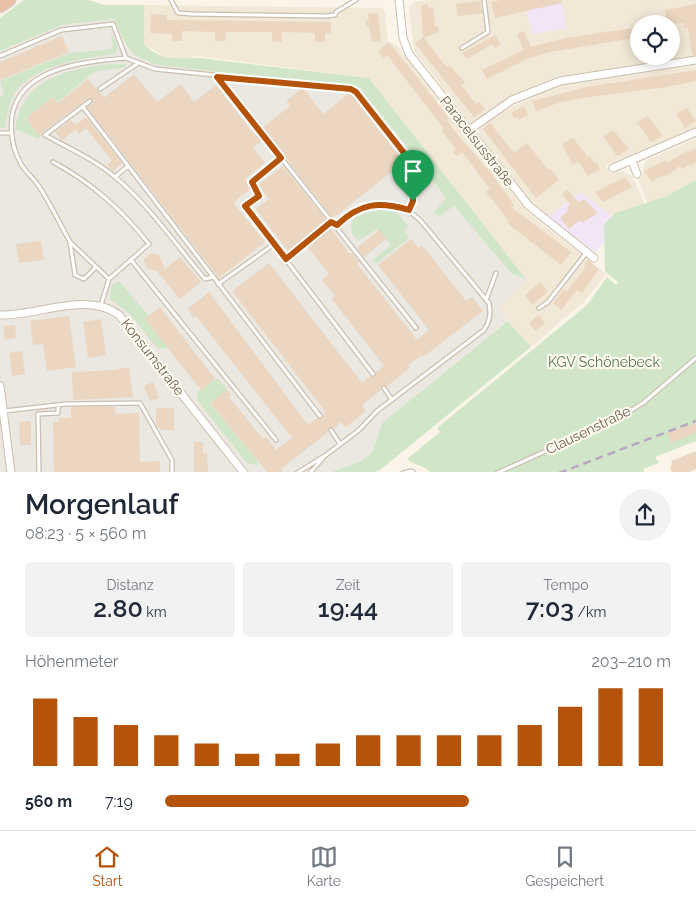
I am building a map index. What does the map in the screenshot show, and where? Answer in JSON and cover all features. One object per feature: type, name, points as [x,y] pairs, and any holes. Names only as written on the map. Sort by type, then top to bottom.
[{"type":"highway","points":[[0,6],[9,0]]},
{"type":"street","name":"Paracelsusstraße","points":[[399,0],[403,38],[409,54],[529,206],[594,258]]},
{"type":"street","points":[[469,130],[512,100],[560,82],[696,60]]},
{"type":"street","points":[[612,168],[696,132]]},
{"type":"street","points":[[632,161],[637,174]]},
{"type":"street","points":[[0,315],[90,304],[101,305]]},
{"type":"street","name":"Konsumstraße","points":[[101,305],[110,308],[119,315],[244,472]]},
{"type":"street","points":[[0,386],[11,472]]},
{"type":"lane","points":[[171,0],[178,13],[327,16],[335,15],[336,12],[356,0]]},
{"type":"lane","points":[[462,48],[488,32],[484,0]]},
{"type":"lane","points":[[0,56],[61,30],[113,24],[126,58]]},
{"type":"lane","points":[[109,279],[70,242],[39,186],[21,163],[10,133],[13,110],[18,98],[28,86],[64,68],[85,62],[126,58],[155,69],[217,77],[351,89],[356,92],[412,163],[413,201],[409,210]]},
{"type":"lane","points":[[100,88],[138,64]]},
{"type":"lane","points":[[217,77],[331,222],[337,225],[416,328]]},
{"type":"lane","points":[[90,101],[45,135],[86,157],[115,177],[146,208],[205,278],[213,277]]},
{"type":"lane","points":[[83,107],[320,416]]},
{"type":"lane","points":[[0,133],[10,133]]},
{"type":"lane","points":[[281,158],[252,182],[259,196],[245,206],[373,374]]},
{"type":"lane","points":[[53,162],[98,190],[120,210],[149,244],[109,279],[101,305]]},
{"type":"lane","points":[[115,177],[128,166]]},
{"type":"lane","points":[[297,472],[326,455],[392,400],[484,330],[489,322],[491,313],[486,300],[420,220],[409,210],[377,205],[361,208],[348,214],[337,225]]},
{"type":"lane","points":[[286,259],[331,222]]},
{"type":"lane","points":[[70,242],[75,275],[84,279],[96,267]]},
{"type":"lane","points":[[218,284],[273,245]]},
{"type":"lane","points":[[539,308],[548,302],[587,252]]},
{"type":"lane","points":[[131,260],[276,440]]},
{"type":"lane","points":[[486,300],[496,273]]},
{"type":"lane","name":"Clausenstraße","points":[[497,472],[617,419],[643,403],[696,358]]},
{"type":"lane","points":[[384,388],[392,400]]},
{"type":"lane","points":[[2,408],[140,403],[172,460],[172,472]]},
{"type":"lane","points":[[39,472],[38,414],[58,413],[58,405]]},
{"type":"lane","points":[[331,430],[340,444]]},
{"type":"lane","points":[[310,472],[326,455]]},
{"type":"lane","points":[[403,472],[414,472]]},
{"type":"shaded area","points":[[428,0],[524,0],[532,34],[566,28],[561,0],[696,0],[696,56],[680,58],[680,15],[630,15],[630,65],[636,65],[557,77],[517,93],[475,121],[469,122],[414,51],[409,7],[414,2]]},
{"type":"shaded area","points":[[524,0],[561,0],[567,28],[532,34]]},
{"type":"shaded area","points":[[144,5],[383,8],[388,42],[397,46],[527,212],[606,274],[584,302],[531,347],[498,309],[526,279],[369,78],[197,56],[184,60],[169,59],[144,44]]},
{"type":"shaded area","points":[[114,19],[125,47],[147,62],[158,65],[360,88],[415,157],[417,189],[432,180],[446,198],[433,213],[440,216],[454,206],[512,274],[526,279],[498,309],[508,321],[382,423],[372,453],[359,462],[331,472],[0,472],[0,51],[62,25]]},
{"type":"shaded area","points":[[696,65],[696,128],[606,165],[610,174],[622,171],[632,176],[645,205],[611,216],[581,192],[549,217],[534,206],[478,134],[480,128],[500,113],[545,90],[571,83]]},
{"type":"shaded area","points":[[696,139],[696,183],[648,204],[638,179],[642,177],[644,164],[648,159]]},
{"type":"shaded area","points":[[581,192],[611,216],[606,222],[605,242],[595,252],[549,217]]},
{"type":"green space","points":[[24,0],[88,0],[105,5],[144,5],[144,44],[161,56],[170,58],[206,58],[369,78],[526,279],[512,274],[454,206],[440,216],[433,213],[446,198],[432,180],[417,189],[415,157],[360,88],[158,65],[139,57],[128,48],[114,19],[62,25],[0,51],[0,18]]},
{"type":"green space","points":[[111,32],[118,46],[115,54],[58,65],[30,78],[19,87],[12,98],[5,128],[0,128],[0,97],[4,95],[0,81],[69,53],[113,49]]},
{"type":"green space","points":[[108,64],[126,64],[126,67],[94,72],[58,102],[53,97],[25,118],[40,137],[38,139],[15,129],[27,98],[36,88],[61,74]]},
{"type":"green space","name":"KGV Schönebeck","points":[[696,180],[696,441],[655,457],[659,463],[643,469],[644,472],[430,472],[407,459],[440,432],[437,428],[587,305],[607,277],[616,285],[618,282],[605,272],[604,224],[615,213],[667,196]]},
{"type":"green space","points":[[380,210],[396,211],[408,227],[404,230],[409,238],[376,264],[373,260],[391,245],[377,229],[358,241],[353,235],[351,227],[355,216]]},
{"type":"green space","points":[[119,281],[149,316],[145,319],[168,348],[158,349],[129,313],[110,299],[112,285]]},
{"type":"green space","points":[[508,321],[531,347],[380,470],[375,472],[331,472],[359,462],[372,453],[382,423]]},
{"type":"green space","points":[[217,378],[227,390],[210,404],[257,460],[257,465],[247,463],[197,400],[198,392]]},
{"type":"building","points":[[501,0],[561,0],[562,3],[495,18],[491,2]]},
{"type":"building","points":[[480,1],[482,13],[458,16],[456,4]]},
{"type":"building","points":[[428,4],[428,8],[433,7],[435,26],[438,26],[439,32],[424,38],[444,64],[448,67],[450,66],[465,82],[461,85],[476,104],[479,102],[485,109],[475,117],[415,43],[423,37],[421,5]]},
{"type":"building","points":[[696,4],[696,55],[692,55],[688,28],[684,28],[684,23],[680,23],[680,15],[666,15],[665,10]]},
{"type":"building","points":[[378,13],[381,41],[372,42],[369,26],[366,27],[365,21],[369,20],[368,14]]},
{"type":"building","points":[[151,14],[167,15],[167,20],[331,22],[331,33],[325,33],[325,42],[315,42],[315,33],[282,32],[282,42],[272,41],[272,32],[226,32],[225,41],[215,41],[215,32],[182,31],[182,41],[172,41],[172,34],[150,33]]},
{"type":"building","points":[[630,28],[630,41],[628,39],[550,52],[527,59],[487,79],[482,70],[524,50],[517,34],[524,31],[531,47],[566,38]]},
{"type":"building","points":[[496,35],[501,45],[494,48],[492,44],[467,59],[462,53]]},
{"type":"building","points":[[62,36],[69,52],[0,80],[0,62]]},
{"type":"building","points":[[389,42],[449,118],[447,120],[452,128],[494,177],[514,205],[511,207],[571,252],[561,265],[507,223],[509,221],[486,192],[490,189],[462,152],[457,156],[453,152],[456,149],[442,131],[444,129],[387,55],[383,58],[378,51]]},
{"type":"building","points":[[696,70],[696,81],[666,87],[582,98],[561,102],[536,111],[532,101],[587,87]]},
{"type":"building","points":[[134,74],[157,102],[181,84],[194,102],[216,85],[254,134],[256,132],[262,140],[253,148],[265,163],[245,179],[251,188],[233,203],[265,242],[219,278],[87,107],[93,103],[92,99],[89,98],[83,102],[43,132],[40,137],[26,118],[53,97],[58,103],[88,79],[104,98]]},
{"type":"building","points":[[303,88],[323,114],[350,93],[404,162],[333,218],[262,128],[290,106],[286,101]]},
{"type":"building","points":[[524,106],[528,115],[519,120],[517,117],[515,119],[511,113]]},
{"type":"building","points":[[687,108],[696,121],[685,128],[676,114]]},
{"type":"building","points":[[648,116],[663,136],[651,142],[637,122]]},
{"type":"building","points":[[86,117],[122,163],[113,171],[107,164],[112,161],[86,128],[79,134],[76,129],[62,140],[55,132],[71,120],[76,125]]},
{"type":"building","points":[[490,123],[514,153],[527,143],[548,170],[550,168],[559,180],[536,198],[483,129]]},
{"type":"building","points":[[613,130],[629,149],[617,156],[603,136]]},
{"type":"building","points":[[573,138],[588,157],[590,156],[594,163],[596,162],[600,169],[588,176],[579,162],[573,165],[562,144]]},
{"type":"building","points":[[696,148],[696,162],[690,166],[682,169],[680,166],[668,175],[659,177],[652,182],[644,171],[666,160],[668,163],[681,154]]},
{"type":"building","points":[[283,166],[327,221],[288,251],[256,209],[269,199],[258,185]]},
{"type":"building","points":[[625,177],[632,187],[603,202],[595,192]]},
{"type":"building","points":[[567,189],[576,200],[579,202],[584,199],[598,213],[582,223],[580,220],[569,229],[560,218],[569,210],[567,208],[570,205],[562,194]]},
{"type":"building","points":[[330,228],[350,254],[352,253],[359,262],[357,264],[417,340],[429,330],[378,265],[411,239],[418,248],[422,245],[466,301],[472,297],[483,311],[423,357],[422,355],[408,365],[410,368],[387,386],[382,385],[381,390],[362,405],[366,411],[346,427],[341,422],[334,428],[330,427],[328,432],[281,469],[282,472],[267,472],[210,403],[227,390],[231,395],[229,397],[263,439],[266,437],[276,450],[292,438],[196,316],[194,318],[188,309],[209,292],[308,425],[317,418],[322,419],[325,411],[232,291],[269,263],[362,383],[370,376],[375,377],[376,372],[384,366],[331,298],[335,296],[322,280],[329,274],[307,246]]},
{"type":"building","points":[[379,230],[386,239],[364,257],[357,248]]},
{"type":"building","points":[[41,241],[44,260],[19,263],[16,244]]},
{"type":"building","points":[[151,253],[159,255],[165,269],[180,257],[201,282],[180,299],[157,271],[148,269],[145,265],[144,259]]},
{"type":"building","points":[[588,260],[599,269],[582,293],[577,290],[561,310],[553,303],[564,289],[567,291],[586,267],[584,266]]},
{"type":"building","points":[[540,282],[548,291],[532,305],[525,295]]},
{"type":"building","points":[[160,307],[215,379],[201,390],[145,319]]},
{"type":"building","points":[[538,315],[545,323],[535,331],[529,323]]},
{"type":"building","points":[[69,316],[76,367],[47,371],[43,344],[33,345],[30,321]]},
{"type":"building","points":[[101,319],[106,355],[88,358],[83,322]]},
{"type":"building","points":[[15,325],[16,338],[5,340],[3,326]]},
{"type":"building","points":[[22,351],[25,374],[12,376],[9,353]]},
{"type":"building","points":[[129,367],[133,397],[73,400],[72,372],[115,370]]},
{"type":"building","points":[[153,382],[159,398],[150,401],[144,386]]},
{"type":"building","points":[[71,407],[115,407],[115,414],[139,413],[140,462],[160,461],[160,472],[54,472],[53,422],[59,422],[59,418],[71,418]]},
{"type":"building","points":[[156,408],[174,408],[174,430],[162,430],[156,425]]},
{"type":"building","points":[[31,421],[31,445],[20,445],[19,422]]},
{"type":"building","points":[[696,423],[696,433],[671,443],[667,433]]},
{"type":"building","points":[[194,442],[203,442],[203,453],[207,453],[208,472],[194,472]]},
{"type":"building","points":[[696,451],[696,469],[689,472],[672,472],[670,466],[673,465],[671,461]]},
{"type":"railway","points":[[562,472],[696,421]]},
{"type":"route","points":[[217,77],[351,89],[356,92],[412,163],[413,201],[409,210],[377,205],[361,208],[348,214],[337,225],[331,222],[286,259],[273,245],[245,206],[259,196],[252,182],[281,158],[217,77]]}]
